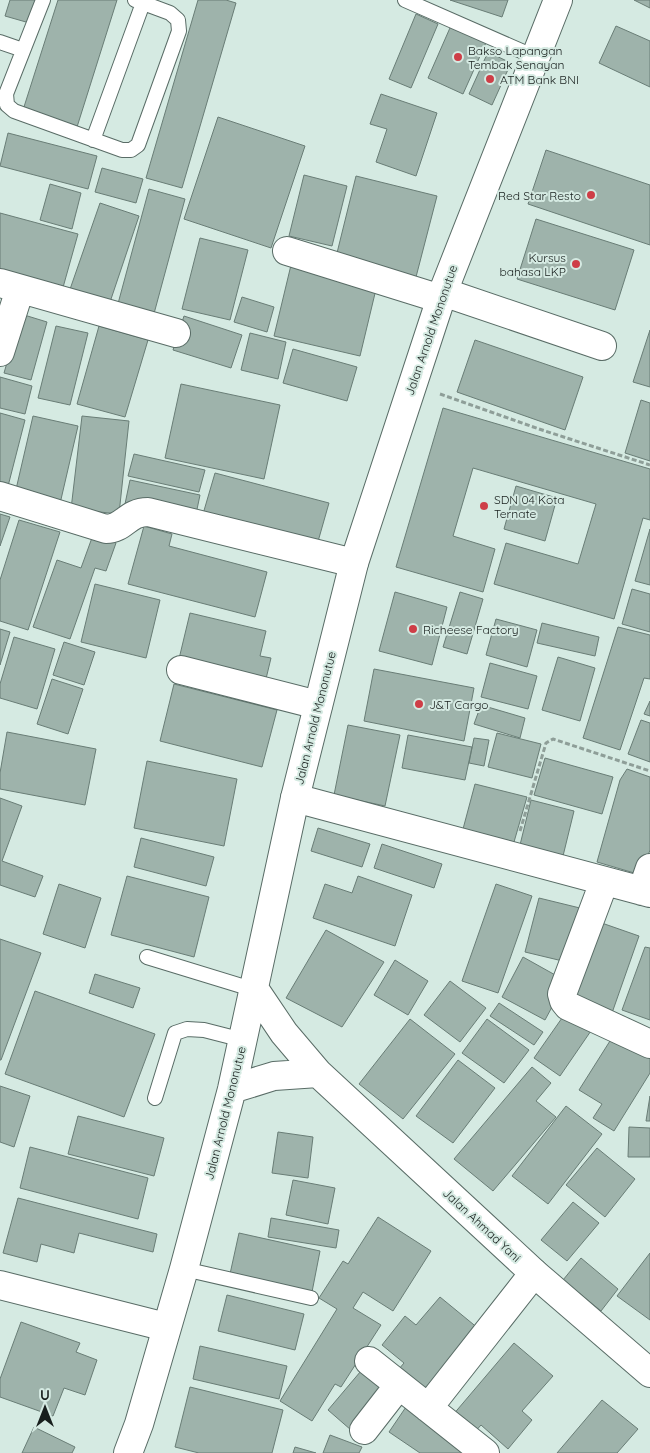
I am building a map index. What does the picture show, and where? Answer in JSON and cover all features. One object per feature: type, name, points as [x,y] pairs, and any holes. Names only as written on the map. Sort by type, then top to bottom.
[{"type":"main road","name":"Jalan Arnold Mononutue","points":[[128,1453],[139,1424],[184,1269],[232,1088],[255,990],[295,798],[354,563],[442,296],[558,0]]},
{"type":"main road","points":[[287,251],[442,296],[602,346]]},
{"type":"main road","points":[[0,352],[10,286],[176,333]]},
{"type":"main road","points":[[0,496],[106,529],[115,528],[137,512],[148,512],[354,563]]},
{"type":"main road","points":[[182,670],[318,705]]},
{"type":"main road","points":[[295,798],[604,882],[647,884]]},
{"type":"main road","points":[[604,882],[562,994],[568,1006],[650,1044]]},
{"type":"main road","name":"Jalan Ahmad Yani","points":[[255,990],[284,1033],[318,1073],[534,1273],[650,1373]]},
{"type":"main road","points":[[232,1088],[274,1076],[318,1073]]},
{"type":"main road","points":[[428,1408],[534,1273]]},
{"type":"main road","points":[[0,1285],[166,1327]]},
{"type":"main road","points":[[369,1361],[485,1453]]},
{"type":"main road","points":[[364,1430],[399,1385]]},
{"type":"lane","points":[[43,0],[6,94],[7,105],[14,111],[93,140],[122,150],[131,150],[138,145],[179,31],[178,20],[170,13],[139,1],[93,140]]},
{"type":"lane","points":[[405,0],[535,57]]},
{"type":"lane","points":[[0,42],[22,50]]},
{"type":"lane","points":[[147,957],[255,990]]},
{"type":"lane","points":[[155,1098],[175,1033],[187,1029],[204,1030],[243,1040]]},
{"type":"lane","points":[[184,1269],[311,1298]]},
{"type":"path","points":[[412,384],[539,429],[650,465]]},
{"type":"path","points":[[512,857],[546,743],[553,739],[650,771]]},
{"type":"building","points":[[10,0],[40,0],[33,24],[5,16]]},
{"type":"building","points":[[58,0],[117,0],[77,127],[23,110]]},
{"type":"building","points":[[198,0],[226,0],[236,3],[182,188],[146,178]]},
{"type":"building","points":[[450,0],[508,0],[502,17]]},
{"type":"building","points":[[634,0],[650,0],[650,8]]},
{"type":"building","points":[[416,14],[438,24],[411,88],[389,79]]},
{"type":"building","name":"Bakso Lapangan Tembak Senayan","points":[[453,21],[489,36],[463,94],[428,78]]},
{"type":"building","points":[[616,26],[650,41],[650,87],[599,63]]},
{"type":"building","name":"ATM Bank BNI","points":[[488,52],[511,63],[492,105],[469,94]]},
{"type":"building","points":[[381,94],[437,113],[416,176],[376,162],[387,129],[370,124]]},
{"type":"building","points":[[218,117],[305,146],[271,248],[184,219]]},
{"type":"building","points":[[8,133],[97,156],[88,189],[0,166]]},
{"type":"building","name":"Red Star Resto","points":[[546,150],[650,185],[650,245],[528,204]]},
{"type":"building","points":[[102,168],[143,179],[136,203],[95,192]]},
{"type":"building","points":[[304,175],[347,186],[332,246],[289,236]]},
{"type":"building","points":[[356,176],[437,196],[416,277],[336,257]]},
{"type":"building","points":[[50,184],[81,193],[72,229],[40,220]]},
{"type":"building","points":[[149,189],[185,199],[152,321],[116,311]]},
{"type":"building","points":[[100,203],[139,216],[108,308],[68,295]]},
{"type":"building","points":[[0,213],[78,234],[62,291],[0,274]]},
{"type":"building","name":"Kursus bahasa LKP","points":[[536,219],[634,250],[615,310],[517,279]]},
{"type":"building","points":[[200,238],[248,250],[230,320],[182,309]]},
{"type":"building","points":[[291,265],[377,285],[360,356],[274,336]]},
{"type":"building","points":[[242,297],[274,307],[267,332],[234,322]]},
{"type":"building","points":[[21,314],[47,322],[31,380],[4,373]]},
{"type":"building","points":[[184,316],[242,335],[231,368],[173,350]]},
{"type":"building","points":[[56,326],[88,333],[70,405],[38,398]]},
{"type":"building","points":[[99,326],[148,340],[125,417],[77,404]]},
{"type":"building","points":[[650,330],[650,387],[633,382]]},
{"type":"building","points":[[250,333],[286,342],[278,379],[241,370]]},
{"type":"building","points":[[475,340],[583,377],[565,430],[457,392]]},
{"type":"building","points":[[293,349],[357,367],[347,401],[283,383]]},
{"type":"building","points":[[0,377],[32,386],[25,414],[0,408]]},
{"type":"building","points":[[181,384],[280,405],[264,479],[165,458]]},
{"type":"building","points":[[641,400],[650,403],[650,461],[625,453]]},
{"type":"building","points":[[443,408],[650,469],[650,520],[643,518],[614,619],[494,584],[506,543],[578,564],[596,504],[473,468],[453,536],[495,549],[483,592],[396,567]]},
{"type":"building","points":[[0,413],[25,420],[6,494],[0,493]]},
{"type":"building","points":[[33,416],[78,426],[59,508],[14,498]]},
{"type":"building","points":[[82,416],[129,421],[119,514],[71,509]]},
{"type":"building","points":[[134,454],[205,470],[199,492],[128,476]]},
{"type":"building","points":[[215,473],[329,503],[317,545],[203,514]]},
{"type":"building","points":[[130,480],[200,495],[195,519],[125,504]]},
{"type":"building","points":[[516,486],[557,498],[545,541],[504,529]]},
{"type":"building","points":[[0,514],[10,517],[0,546]]},
{"type":"building","points":[[19,520],[60,532],[28,630],[0,621],[0,580]]},
{"type":"building","points":[[144,526],[172,534],[169,546],[267,572],[255,617],[128,584]]},
{"type":"building","points":[[650,529],[650,585],[635,581]]},
{"type":"building","points":[[93,535],[116,543],[106,571],[95,568],[70,639],[33,627],[57,560],[81,568]]},
{"type":"building","points":[[95,584],[160,600],[146,658],[81,642]]},
{"type":"building","points":[[632,589],[650,594],[650,632],[622,624]]},
{"type":"building","name":"Richeese Factory","points":[[395,592],[447,607],[432,665],[379,651]]},
{"type":"building","points":[[460,592],[483,599],[467,654],[443,647]]},
{"type":"building","points":[[190,613],[266,631],[260,656],[271,658],[265,683],[178,663]]},
{"type":"building","points":[[496,619],[537,630],[527,667],[486,655]]},
{"type":"building","points":[[542,623],[599,637],[595,656],[537,643]]},
{"type":"building","points":[[618,627],[650,635],[650,679],[644,678],[620,750],[583,738]]},
{"type":"building","points":[[0,629],[10,632],[0,665]]},
{"type":"building","points":[[14,637],[55,649],[37,709],[0,698],[0,684]]},
{"type":"building","points":[[64,642],[95,652],[84,685],[53,675]]},
{"type":"building","points":[[558,657],[595,668],[580,721],[542,710]]},
{"type":"building","points":[[490,663],[537,676],[528,709],[481,697]]},
{"type":"building","name":"J&T Cargo","points":[[374,669],[474,688],[464,741],[364,721]]},
{"type":"building","points":[[52,679],[83,689],[68,734],[37,724]]},
{"type":"building","points":[[174,684],[277,710],[262,767],[160,741]]},
{"type":"building","points":[[650,701],[650,716],[644,714]]},
{"type":"building","points":[[481,705],[525,718],[520,738],[474,724]]},
{"type":"building","points":[[641,720],[650,723],[650,762],[628,754]]},
{"type":"building","points":[[348,725],[400,735],[385,806],[334,795]]},
{"type":"building","points":[[7,732],[96,749],[85,805],[0,789],[0,773]]},
{"type":"building","points":[[497,733],[541,744],[532,778],[488,767]]},
{"type":"building","points":[[408,735],[472,747],[465,780],[402,768]]},
{"type":"building","points":[[474,738],[489,740],[484,766],[469,763]]},
{"type":"building","points":[[545,758],[613,777],[602,814],[534,795]]},
{"type":"building","points":[[147,761],[237,779],[224,846],[134,828]]},
{"type":"building","points":[[627,769],[650,777],[650,850],[641,875],[597,862],[620,780]]},
{"type":"building","points":[[475,784],[527,797],[514,842],[463,829]]},
{"type":"building","points":[[0,798],[22,806],[2,861],[43,876],[35,897],[0,885]]},
{"type":"building","points":[[531,800],[574,811],[563,856],[520,845]]},
{"type":"building","points":[[318,828],[370,844],[362,867],[311,851]]},
{"type":"building","points":[[141,838],[214,857],[206,886],[134,867]]},
{"type":"building","points":[[382,844],[442,864],[434,888],[374,868]]},
{"type":"building","points":[[127,876],[209,897],[194,957],[111,935]]},
{"type":"building","points":[[358,876],[412,895],[395,946],[313,918],[325,884],[352,893]]},
{"type":"building","points":[[59,884],[101,898],[85,948],[43,934]]},
{"type":"building","points":[[496,884],[532,896],[498,993],[462,981]]},
{"type":"building","points":[[539,898],[584,909],[571,963],[525,952]]},
{"type":"building","points":[[596,921],[639,936],[612,1013],[569,998]]},
{"type":"building","points":[[326,930],[384,962],[342,1027],[286,998]]},
{"type":"building","points":[[0,939],[41,953],[1,1060],[0,1060]]},
{"type":"building","points":[[645,947],[650,948],[650,1020],[622,1010]]},
{"type":"building","points":[[523,957],[566,981],[545,1020],[502,997]]},
{"type":"building","points":[[395,960],[428,981],[408,1015],[374,995]]},
{"type":"building","points":[[95,974],[140,988],[133,1008],[89,993]]},
{"type":"building","points":[[450,981],[486,1008],[460,1042],[424,1015]]},
{"type":"building","points":[[35,991],[155,1034],[124,1117],[5,1074]]},
{"type":"building","points":[[499,1003],[543,1032],[534,1045],[490,1016]]},
{"type":"building","points":[[569,1008],[595,1025],[560,1076],[534,1058]]},
{"type":"building","points":[[410,1019],[455,1054],[403,1119],[359,1084]]},
{"type":"building","points":[[487,1019],[529,1050],[504,1083],[462,1053]]},
{"type":"building","points":[[615,1033],[650,1055],[650,1073],[614,1131],[593,1118],[602,1104],[579,1090]]},
{"type":"building","points":[[458,1060],[495,1088],[453,1143],[416,1116]]},
{"type":"building","points":[[532,1067],[551,1083],[536,1101],[556,1117],[493,1191],[454,1159]]},
{"type":"building","points":[[0,1086],[30,1096],[14,1147],[0,1142]]},
{"type":"building","points":[[650,1096],[650,1121],[646,1121]]},
{"type":"building","points":[[566,1106],[602,1134],[548,1204],[512,1176]]},
{"type":"building","points":[[78,1116],[164,1138],[154,1176],[68,1154]]},
{"type":"building","points":[[629,1127],[650,1128],[650,1157],[628,1157]]},
{"type":"building","points":[[278,1132],[313,1137],[308,1178],[272,1173]]},
{"type":"building","points":[[30,1147],[148,1178],[138,1219],[20,1188]]},
{"type":"building","points":[[597,1148],[635,1179],[605,1217],[566,1185]]},
{"type":"building","points":[[293,1180],[335,1188],[328,1224],[286,1215]]},
{"type":"building","points":[[18,1198],[157,1234],[153,1252],[79,1233],[74,1253],[41,1244],[37,1262],[3,1253]]},
{"type":"building","points":[[573,1202],[599,1223],[567,1261],[541,1240]]},
{"type":"building","points":[[378,1217],[431,1251],[393,1311],[363,1292],[353,1308],[381,1325],[341,1387],[335,1384],[312,1421],[280,1401],[337,1309],[319,1298],[343,1261],[348,1264]]},
{"type":"building","points":[[271,1218],[339,1230],[336,1248],[268,1237]]},
{"type":"building","points":[[239,1233],[320,1251],[312,1292],[230,1274]]},
{"type":"building","points":[[650,1253],[650,1320],[617,1296]]},
{"type":"building","points":[[581,1258],[618,1289],[601,1311],[563,1280]]},
{"type":"building","points":[[227,1295],[304,1314],[295,1350],[218,1331]]},
{"type":"building","points":[[440,1297],[479,1329],[422,1400],[393,1376],[404,1363],[382,1345],[405,1316],[416,1325]]},
{"type":"building","points":[[21,1322],[80,1343],[76,1352],[97,1360],[85,1395],[64,1388],[53,1416],[0,1397],[0,1379]]},
{"type":"building","points":[[514,1343],[553,1376],[522,1411],[532,1420],[508,1449],[481,1425],[474,1433],[452,1416]]},
{"type":"building","points":[[200,1346],[287,1366],[279,1399],[193,1379]]},
{"type":"building","points":[[366,1365],[390,1385],[351,1430],[328,1410]]},
{"type":"building","points":[[190,1387],[283,1410],[272,1453],[199,1453],[175,1447]]},
{"type":"building","points":[[602,1400],[638,1429],[617,1453],[557,1453]]},
{"type":"building","points":[[408,1404],[480,1453],[420,1453],[389,1432]]},
{"type":"building","points":[[34,1427],[75,1447],[72,1453],[22,1453]]},
{"type":"building","points":[[330,1435],[362,1447],[359,1453],[323,1453]]},
{"type":"building","points":[[295,1447],[316,1453],[293,1453]]},
{"type":"place","name":"Bakso Lapangan Tembak Senayan","points":[[458,57]]},
{"type":"place","name":"ATM Bank BNI","points":[[490,79]]},
{"type":"place","name":"Red Star Resto","points":[[591,195]]},
{"type":"place","name":"Kursus bahasa LKP","points":[[576,264]]},
{"type":"place","name":"SDN 04 Kota Ternate","points":[[484,506]]},
{"type":"place","name":"Richeese Factory","points":[[413,629]]},
{"type":"place","name":"J&T Cargo","points":[[419,704]]}]
